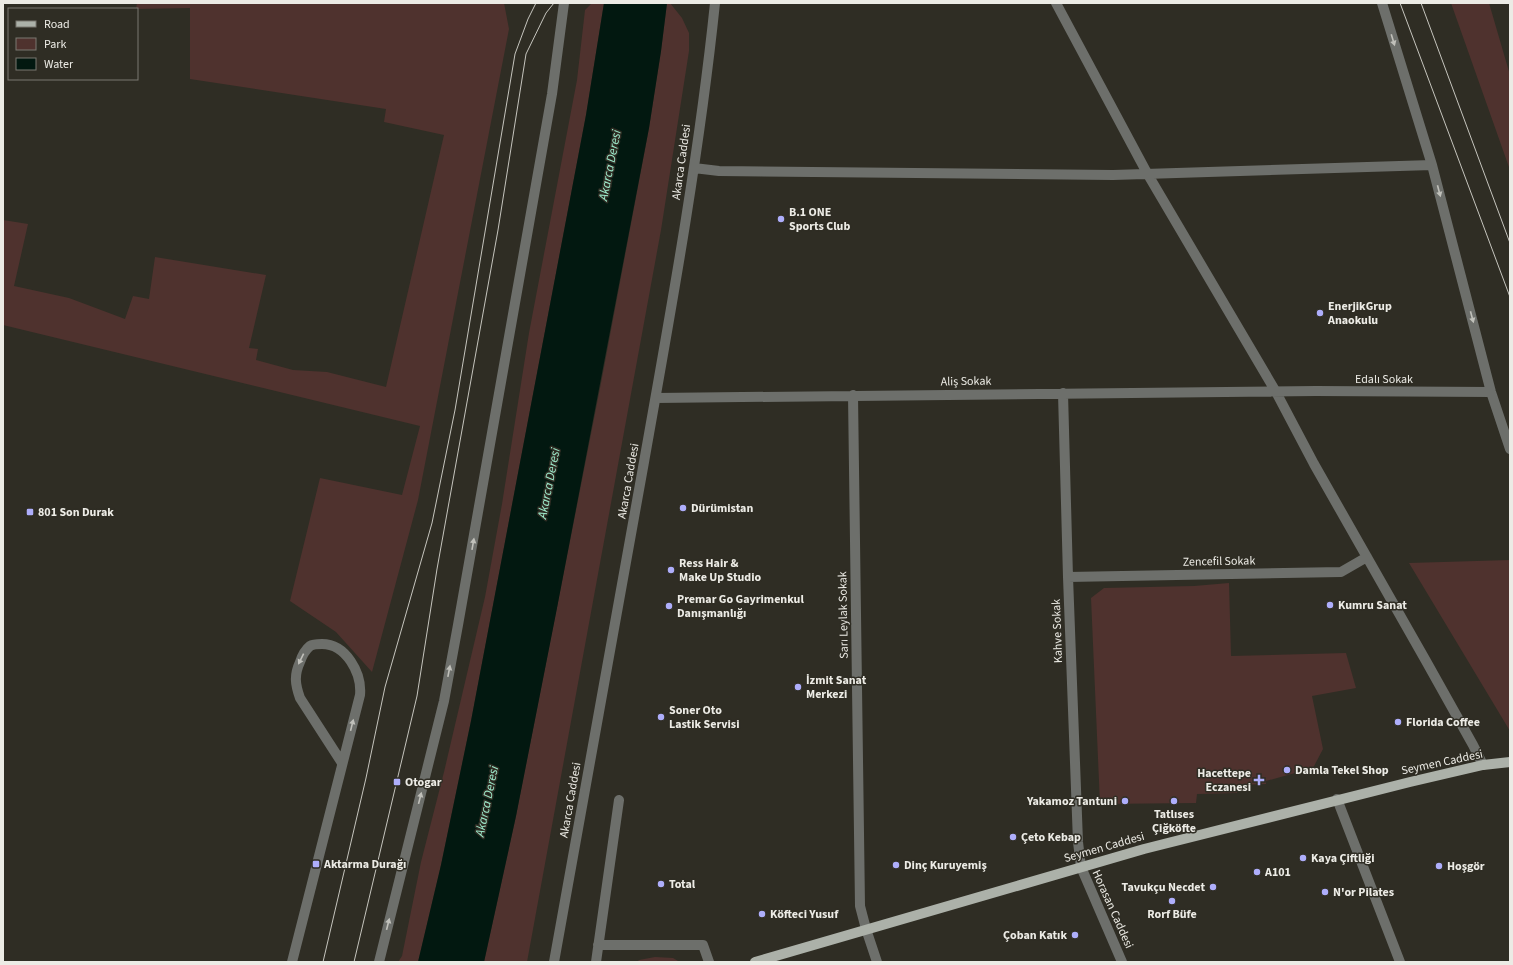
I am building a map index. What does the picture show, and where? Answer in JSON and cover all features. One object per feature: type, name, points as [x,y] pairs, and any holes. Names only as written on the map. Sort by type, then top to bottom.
[{"type":"main road","name":"Seymen Caddesi","points":[[755,962],[1144,849],[1338,799],[1483,765],[1510,762]]},
{"type":"street","points":[[379,962],[444,701],[552,94],[564,3]]},
{"type":"street","name":"Akarca Caddesi","points":[[554,962],[656,398],[694,168],[710,51],[714,3]]},
{"type":"street","points":[[1056,3],[1147,173],[1276,392],[1314,464],[1483,765]]},
{"type":"street","points":[[1382,3],[1432,165],[1491,392],[1510,449]]},
{"type":"street","points":[[694,168],[726,171],[1105,175],[1432,165]]},
{"type":"street","name":"Edalı Sokak","points":[[1276,392],[1491,392]]},
{"type":"street","name":"Aliş Sokak","points":[[656,398],[1276,392]]},
{"type":"street","name":"Kahve Sokak","points":[[1063,393],[1068,577],[1080,867]]},
{"type":"street","name":"Sarı Leylak Sokak","points":[[853,396],[860,906],[877,962]]},
{"type":"street","name":"Zencefil Sokak","points":[[1068,577],[1341,572],[1367,557]]},
{"type":"street","points":[[292,962],[360,695],[361,686],[355,668],[336,647],[328,644],[311,645],[306,650],[297,669],[295,680],[296,686],[300,698],[342,763]]},
{"type":"street","points":[[1338,799],[1400,962]]},
{"type":"street","points":[[596,962],[619,800]]},
{"type":"street","name":"Horasan Caddesi","points":[[1080,867],[1122,962]]},
{"type":"street","points":[[598,945],[703,945],[709,962]]},
{"type":"green space","points":[[137,3],[504,3],[509,29],[418,500],[372,672],[336,632],[290,601],[320,478],[402,495],[420,426],[3,325],[3,220],[28,224],[14,286],[69,298],[125,319],[133,296],[149,299],[155,257],[266,275],[249,348],[258,349],[256,360],[293,370],[327,372],[386,387],[444,135],[384,122],[386,109],[190,79],[190,8],[136,8]]},
{"type":"green space","points":[[604,3],[586,115],[471,721],[441,865],[418,962],[398,962],[402,956],[421,862],[444,772],[485,597],[502,504],[529,333],[577,80],[585,10],[591,4]]},
{"type":"green space","points":[[667,3],[670,3],[682,18],[689,33],[689,51],[661,230],[527,962],[484,962],[516,816],[602,378],[649,128]]},
{"type":"green space","points":[[1451,3],[1489,3],[1510,75],[1510,170]]},
{"type":"green space","points":[[1510,560],[1510,731],[1409,563]]},
{"type":"green space","points":[[1229,583],[1231,656],[1346,653],[1356,688],[1312,696],[1323,749],[1313,768],[1266,781],[1266,784],[1237,785],[1237,793],[1197,794],[1196,803],[1100,804],[1091,598],[1104,588],[1194,586]]},
{"type":"green space","points":[[655,957],[673,958],[678,961],[637,962],[639,960]]},
{"type":"water","name":"Akarca Deresi","points":[[604,3],[667,3],[649,128],[557,608],[516,816],[484,962],[418,962],[441,865],[471,721],[586,115]]},
{"type":"tram line","points":[[323,962],[366,778],[385,687],[432,523],[455,410],[515,54],[528,19],[536,3]]},
{"type":"tram line","points":[[354,962],[417,696],[437,569],[498,230],[526,54],[546,13],[554,3]]},
{"type":"tram line","points":[[1400,3],[1510,297]]},
{"type":"tram line","points":[[1421,3],[1510,243]]},
{"type":"place","name":"B.1 ONE Sports Club","points":[[781,219]]},
{"type":"place","name":"EnerjikGrup Anaokulu","points":[[1320,313]]},
{"type":"place","name":"Dürümistan","points":[[683,508]]},
{"type":"place","name":"801 Son Durak","points":[[30,512]]},
{"type":"place","name":"Ress Hair & Make Up Studio","points":[[671,570]]},
{"type":"place","name":"Kumru Sanat","points":[[1330,605]]},
{"type":"place","name":"Premar Go Gayrimenkul Danışmanlığı","points":[[669,606]]},
{"type":"place","name":"İzmit Sanat Merkezi","points":[[798,687]]},
{"type":"place","name":"Soner Oto Lastik Servisi","points":[[661,717]]},
{"type":"place","name":"Florida Coffee","points":[[1398,722]]},
{"type":"place","name":"Damla Tekel Shop","points":[[1287,770]]},
{"type":"place","name":"Hacettepe Eczanesi","points":[[1259,780]]},
{"type":"place","name":"Otogar","points":[[397,782]]},
{"type":"place","name":"Yakamoz Tantuni","points":[[1125,801]]},
{"type":"place","name":"Tatlıses Çiğköfte","points":[[1174,801]]},
{"type":"place","name":"Çeto Kebap","points":[[1013,837]]},
{"type":"place","name":"Kaya Çiftliği","points":[[1303,858]]},
{"type":"place","name":"Aktarma Durağı","points":[[316,864]]},
{"type":"place","name":"Dinç Kuruyemiş","points":[[896,865]]},
{"type":"place","name":"Hoşgör","points":[[1439,866]]},
{"type":"place","name":"A101","points":[[1257,872]]},
{"type":"place","name":"Total","points":[[661,884]]},
{"type":"place","name":"Tavukçu Necdet","points":[[1213,887]]},
{"type":"place","name":"N'or Pilates","points":[[1325,892]]},
{"type":"place","name":"Rorf Büfe","points":[[1172,901]]},
{"type":"place","name":"Köfteci Yusuf","points":[[762,914]]},
{"type":"place","name":"Çoban Katık","points":[[1075,935]]}]
